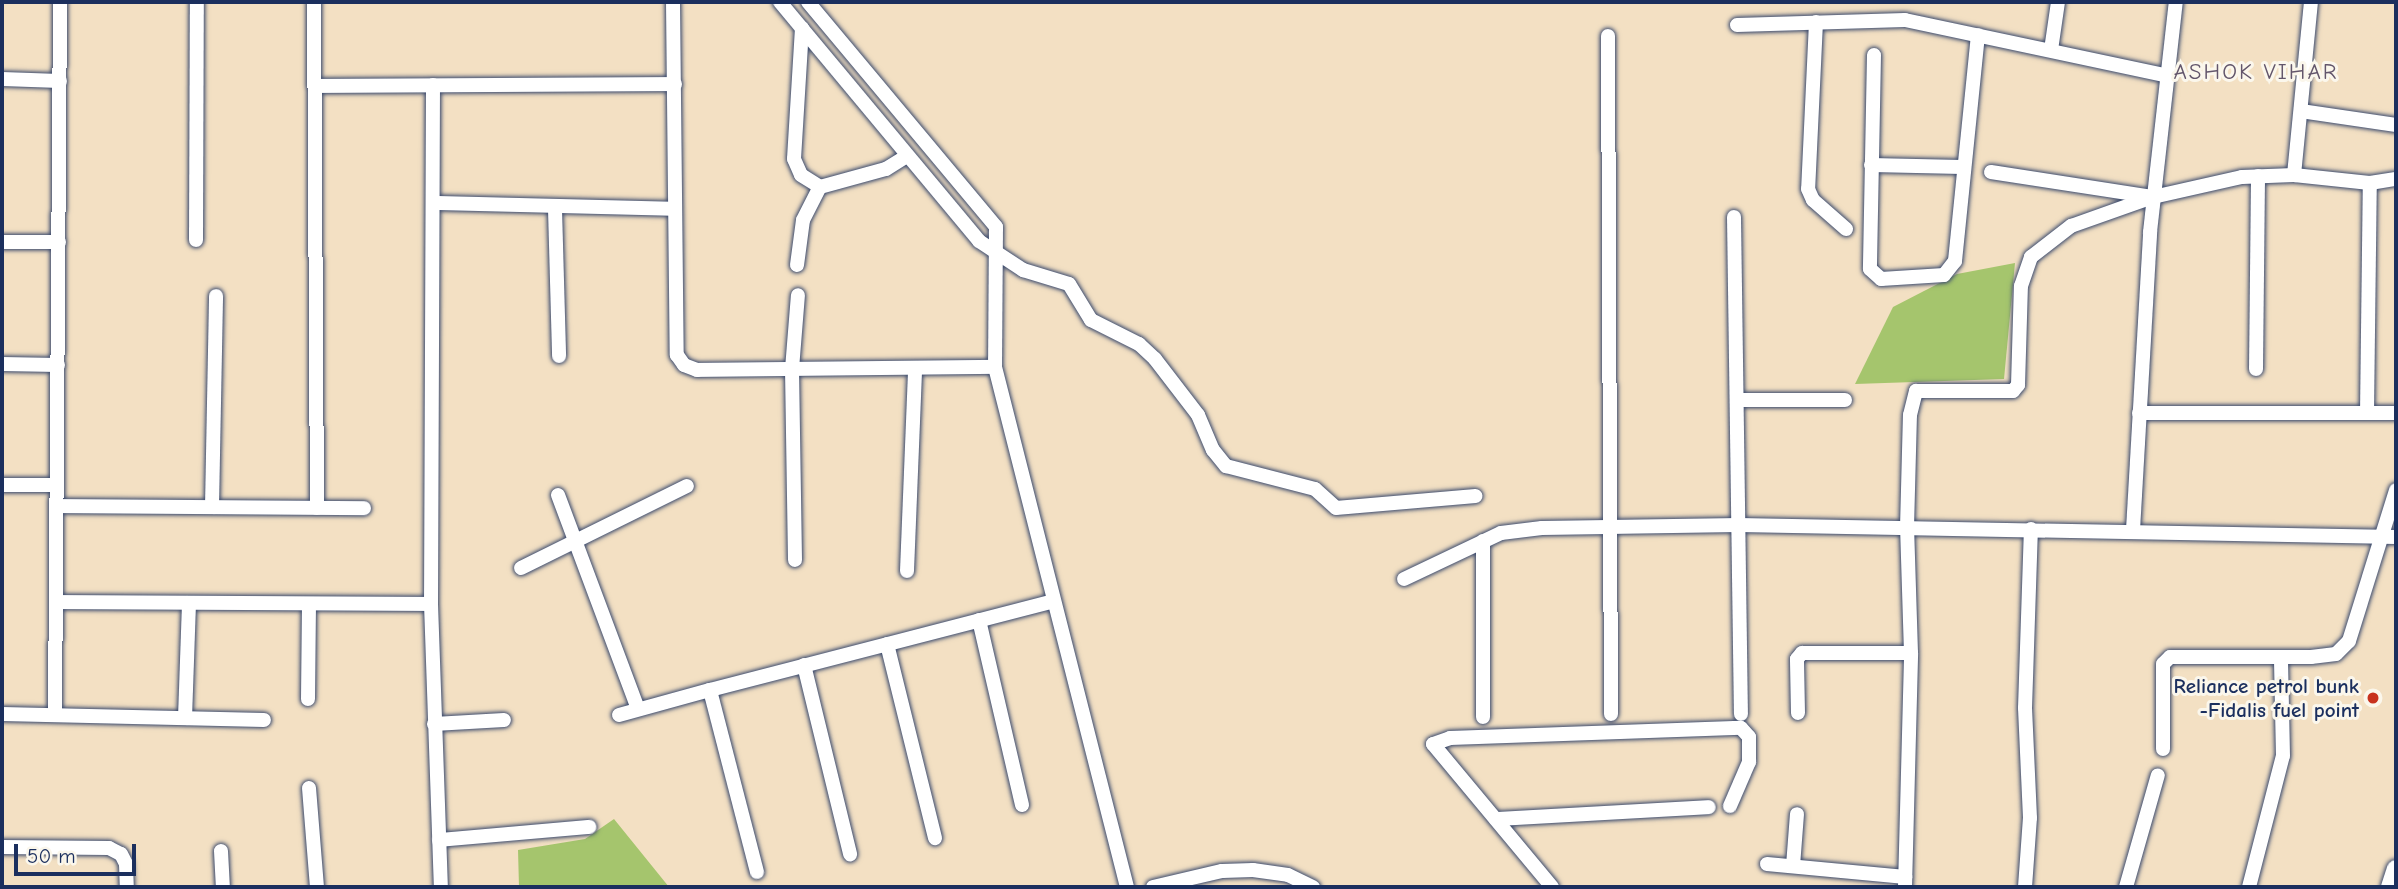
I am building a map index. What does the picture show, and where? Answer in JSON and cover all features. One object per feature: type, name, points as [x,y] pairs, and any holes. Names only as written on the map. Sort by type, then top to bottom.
[{"type":"street","points":[[55,715],[60,2]]},
{"type":"street","points":[[196,240],[197,2]]},
{"type":"street","points":[[314,2],[317,508]]},
{"type":"street","points":[[673,2],[677,355],[684,365],[697,370],[995,367]]},
{"type":"street","points":[[780,2],[905,157],[979,241],[1023,270],[1069,284],[1091,320],[1139,344],[1155,359],[1198,415],[1213,450],[1226,466],[1315,489],[1336,508],[1475,496]]},
{"type":"street","points":[[808,2],[996,227],[999,256],[995,367],[1126,887]]},
{"type":"street","points":[[2051,50],[2058,2]]},
{"type":"street","points":[[2133,530],[2153,197],[2176,2]]},
{"type":"street","points":[[2294,175],[2311,2]]},
{"type":"street","points":[[1737,25],[1905,20],[2168,76]]},
{"type":"street","points":[[1816,22],[1808,189],[1812,201],[1846,229]]},
{"type":"street","points":[[802,28],[794,159],[802,175],[820,187]]},
{"type":"street","points":[[1874,55],[1870,270],[1881,279],[1944,275],[1951,270],[1978,35]]},
{"type":"street","points":[[1608,36],[1611,714]]},
{"type":"street","points":[[2,79],[60,80]]},
{"type":"street","points":[[315,86],[675,84]]},
{"type":"street","points":[[433,85],[435,203],[431,604],[441,887]]},
{"type":"street","points":[[2301,111],[2396,125]]},
{"type":"street","points":[[797,265],[803,220],[820,187],[886,169],[905,157]]},
{"type":"street","points":[[1871,165],[1962,167]]},
{"type":"street","points":[[1991,172],[2153,197]]},
{"type":"street","points":[[1767,864],[1905,882],[1911,653],[1907,528],[1910,415],[1916,391],[2013,391],[2018,384],[2021,286],[2031,257],[2071,226],[2153,197],[2259,176],[2294,175],[2370,183],[2396,179]]},
{"type":"street","points":[[2256,369],[2259,176]]},
{"type":"street","points":[[2367,413],[2370,183]]},
{"type":"street","points":[[435,203],[555,209],[676,209]]},
{"type":"street","points":[[555,209],[559,356]]},
{"type":"street","points":[[1734,217],[1741,714]]},
{"type":"street","points":[[2,242],[59,242]]},
{"type":"street","points":[[795,560],[792,369],[798,295]]},
{"type":"street","points":[[212,507],[216,296]]},
{"type":"street","points":[[2,364],[58,365]]},
{"type":"street","points":[[908,570],[915,368]]},
{"type":"street","points":[[1737,400],[1845,400]]},
{"type":"street","points":[[2139,414],[2396,413]]},
{"type":"street","points":[[2,485],[57,485]]},
{"type":"street","points":[[521,568],[687,486]]},
{"type":"street","points":[[2163,749],[2163,664],[2170,657],[2281,658],[2336,654],[2348,641],[2396,490]]},
{"type":"street","points":[[558,495],[638,709]]},
{"type":"street","points":[[57,506],[364,508]]},
{"type":"street","points":[[1404,579],[1501,533],[1610,525],[2133,530],[2396,537]]},
{"type":"street","points":[[2025,887],[2030,818],[2025,709],[2031,529]]},
{"type":"street","points":[[1483,541],[1483,717]]},
{"type":"street","points":[[619,715],[1054,601]]},
{"type":"street","points":[[56,602],[431,604]]},
{"type":"street","points":[[185,718],[189,603]]},
{"type":"street","points":[[308,699],[309,604]]},
{"type":"street","points":[[979,620],[1022,805]]},
{"type":"street","points":[[887,644],[936,838]]},
{"type":"street","points":[[1798,713],[1797,659],[1802,653],[1911,653]]},
{"type":"street","points":[[2249,887],[2283,756],[2281,658]]},
{"type":"street","points":[[804,665],[850,854]]},
{"type":"street","points":[[710,690],[757,872]]},
{"type":"street","points":[[2,714],[264,720]]},
{"type":"street","points":[[434,724],[505,720]]},
{"type":"street","points":[[1552,887],[1433,744],[1450,738],[1741,728],[1749,737],[1749,762],[1730,806]]},
{"type":"street","points":[[2126,887],[2158,775]]},
{"type":"street","points":[[309,788],[317,887]]},
{"type":"street","points":[[1496,819],[1709,807]]},
{"type":"street","points":[[1793,866],[1797,814]]},
{"type":"street","points":[[439,840],[589,827]]},
{"type":"street","points":[[2,847],[109,848],[121,854],[126,864],[127,887]]},
{"type":"street","points":[[221,850],[223,887]]},
{"type":"street","points":[[2390,887],[2396,869]]},
{"type":"street","points":[[1153,887],[1222,871],[1253,870],[1288,875],[1313,887]]},
{"type":"green space","points":[[2015,263],[2004,379],[1855,384],[1893,307],[1957,274]]},
{"type":"green space","points":[[614,819],[669,887],[519,887],[518,850],[585,839]]},
{"type":"place","name":"Reliance petrol bunk -Fidalis fuel point","points":[[2373,698]]},
{"type":"district","name":"ASHOK VIHAR","points":[[2256,72]]}]
